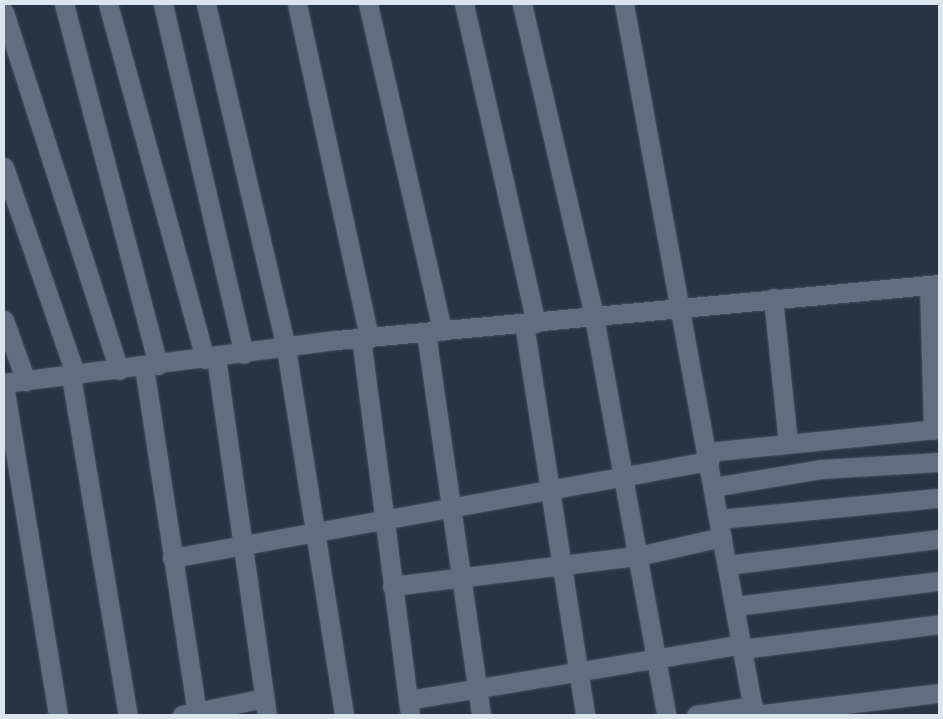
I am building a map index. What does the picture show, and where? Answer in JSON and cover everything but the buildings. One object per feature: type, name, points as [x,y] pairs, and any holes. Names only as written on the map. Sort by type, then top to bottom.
[{"type":"street","points":[[64,4],[151,366],[172,558],[192,715],[266,706],[210,358],[108,4]]},
{"type":"street","points":[[163,4],[244,354]]},
{"type":"street","points":[[206,4],[286,348],[313,534],[344,715]]},
{"type":"street","points":[[297,4],[365,338],[382,521],[409,708],[477,688],[578,669],[742,646],[939,624]]},
{"type":"street","points":[[368,4],[434,332],[450,508],[481,715]]},
{"type":"street","points":[[464,4],[530,323],[549,490],[585,715]]},
{"type":"street","points":[[522,4],[594,318],[666,715]]},
{"type":"street","points":[[624,4],[681,307],[754,715],[939,693]]},
{"type":"street","points":[[4,12],[119,370]]},
{"type":"street","points":[[4,167],[73,376],[128,715]]},
{"type":"street","points":[[58,715],[4,384],[365,338],[594,318],[681,307],[934,284],[936,430],[788,442],[708,456],[624,476],[313,534],[172,558]]},
{"type":"street","points":[[773,298],[788,442]]},
{"type":"street","points":[[4,320],[26,381]]},
{"type":"street","points":[[713,487],[821,469],[939,462]]},
{"type":"street","points":[[392,586],[460,576],[638,556],[721,528],[939,498]]},
{"type":"street","points":[[727,565],[939,539]]},
{"type":"street","points":[[735,606],[939,581]]},
{"type":"street","points":[[696,715],[753,706]]}]
